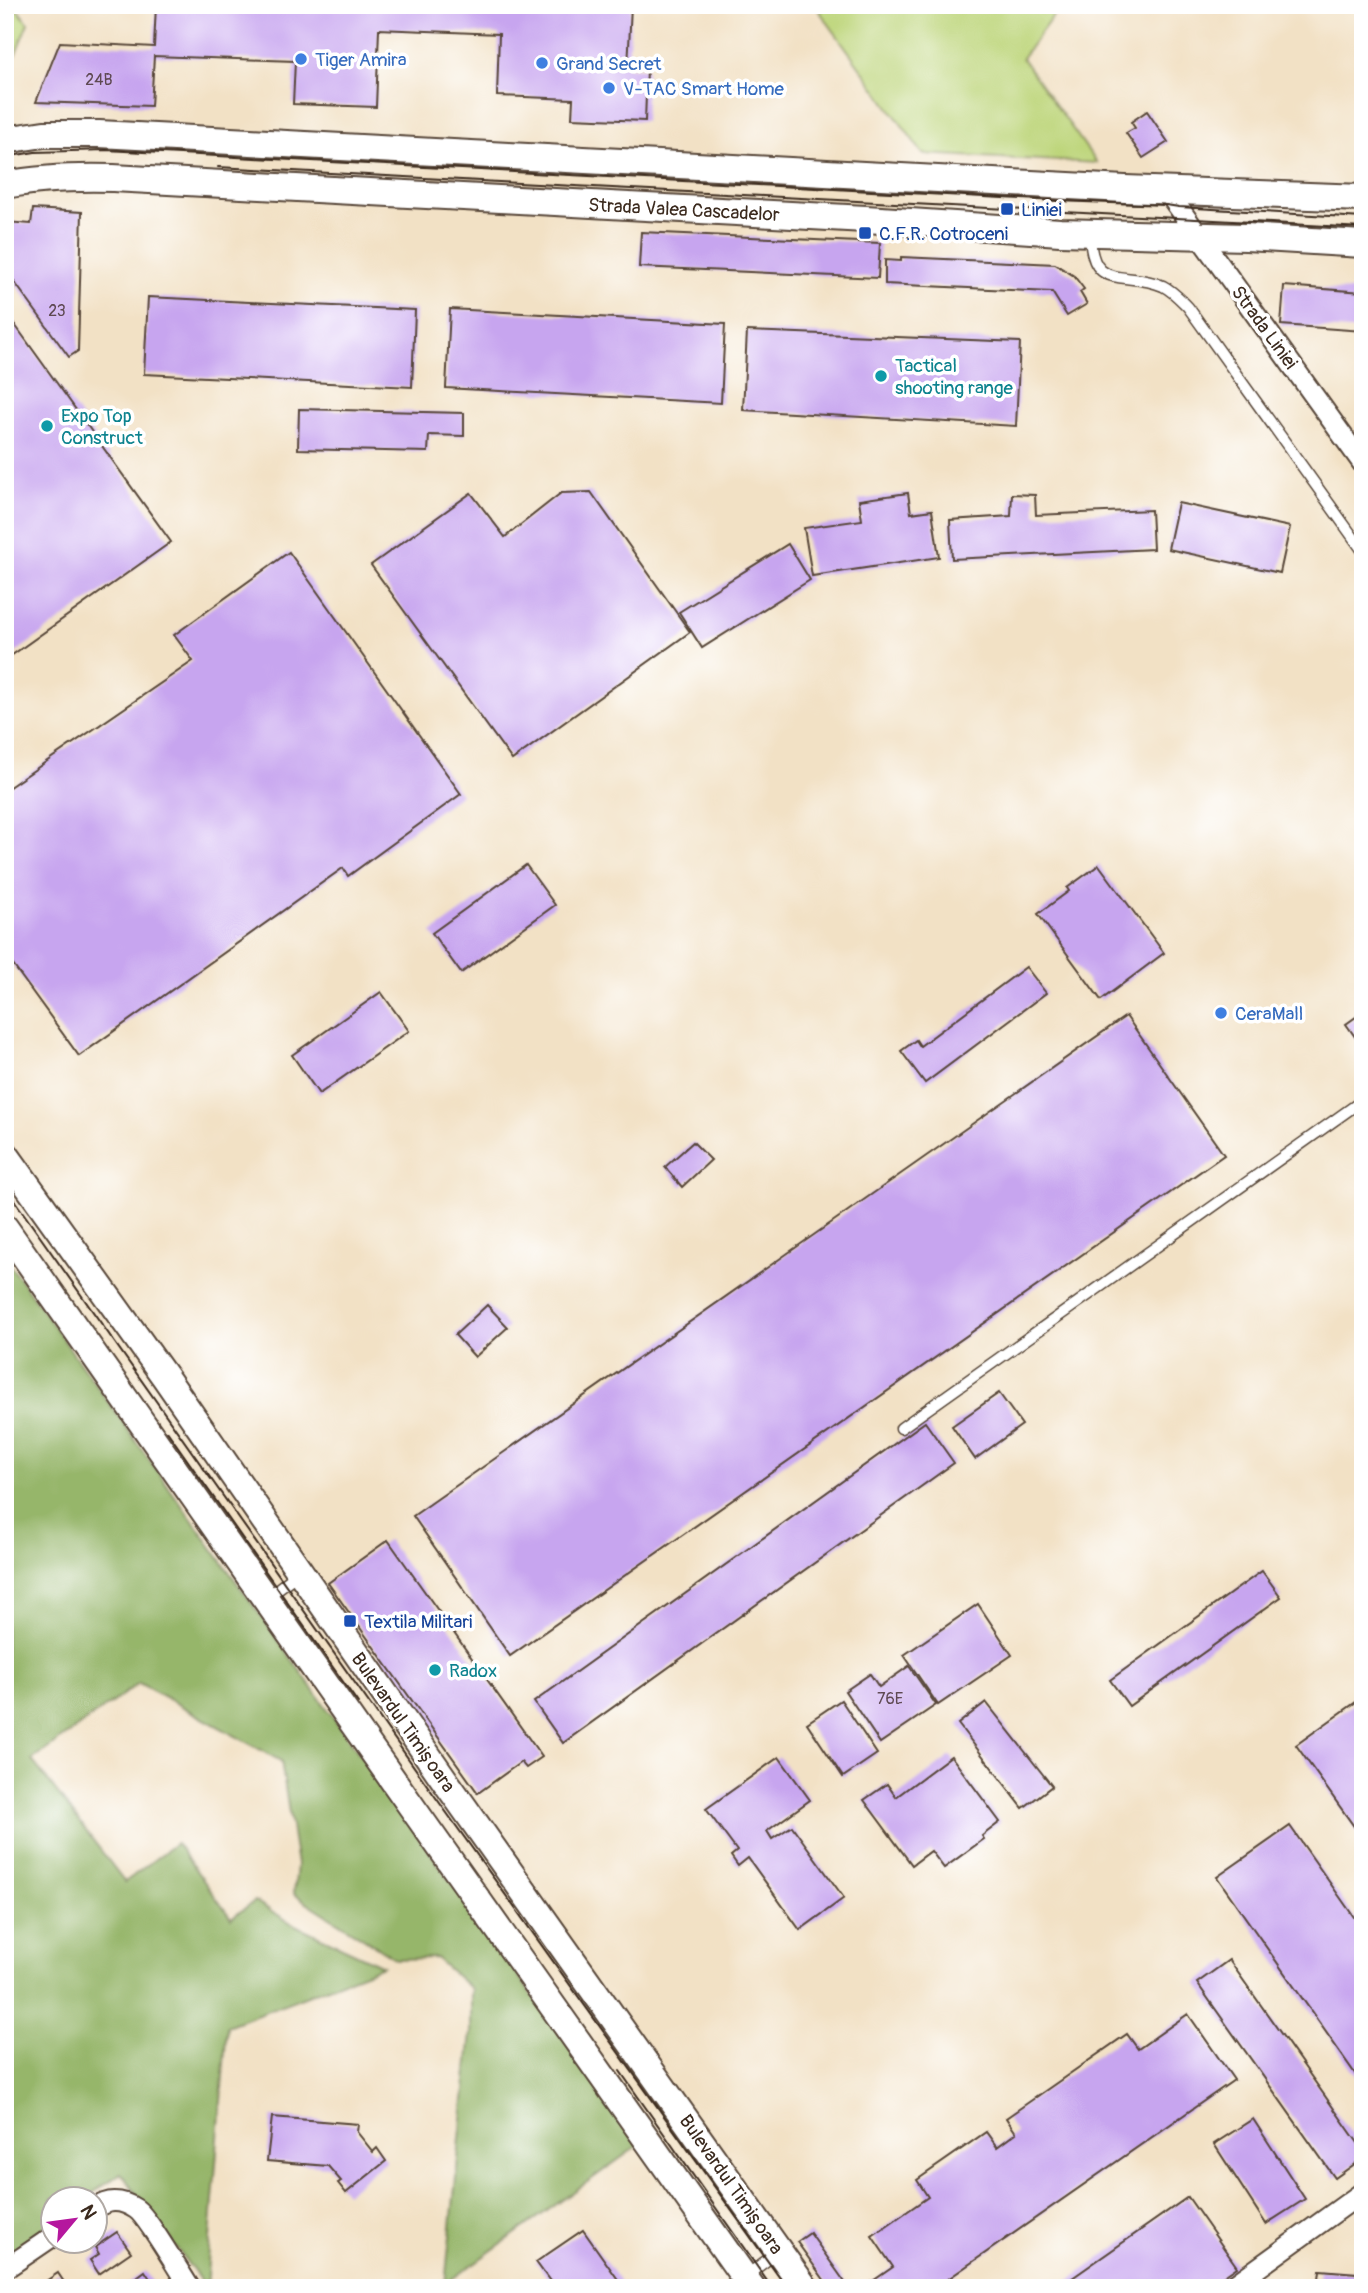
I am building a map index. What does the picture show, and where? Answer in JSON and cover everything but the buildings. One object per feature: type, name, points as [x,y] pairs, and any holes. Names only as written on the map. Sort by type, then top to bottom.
[{"type":"main road","points":[[5,140],[70,133],[1363,198]]},
{"type":"main road","points":[[371,192],[373,149]]},
{"type":"main road","points":[[606,205],[608,161]]},
{"type":"main road","name":"Strada Valea Cascadelor","points":[[5,185],[66,177],[1363,244]]},
{"type":"main road","name":"Bulevardul Timișoara","points":[[5,1154],[805,2288]]},
{"type":"main road","points":[[5,1228],[748,2282]]},
{"type":"main road","points":[[387,1772],[421,1747]]},
{"type":"street","name":"Strada Liniei","points":[[1166,190],[1363,464]]},
{"type":"street","points":[[1230,2288],[1363,2192]]},
{"type":"street","points":[[108,2201],[120,2201],[138,2210],[190,2288]]},
{"type":"street","points":[[5,2269],[38,2247]]},
{"type":"lane","points":[[1090,232],[1094,260],[1108,276],[1151,282],[1165,287],[1188,307],[1363,551]]},
{"type":"lane","points":[[901,1428],[1363,1100]]},
{"type":"lane","points":[[265,1598],[300,1572]]},
{"type":"lane","points":[[748,2282],[779,2251]]},
{"type":"green space","points":[[5,5],[14,5],[28,23],[5,80]]},
{"type":"green space","points":[[815,5],[1061,5],[1022,58],[1097,163],[923,154]]},
{"type":"green space","points":[[5,1258],[639,2145],[445,2284],[471,2032],[471,1989],[436,1958],[396,1959],[294,1894],[297,1865],[281,1761],[139,1683],[32,1760],[125,1882],[176,1843],[231,1918],[255,1901],[293,1924],[383,1966],[227,2026],[206,2288],[121,2173],[106,2184],[38,2184],[38,2233],[5,2258]]},
{"type":"tram line","points":[[5,157],[35,152],[106,150],[1166,205],[1363,218]]},
{"type":"tram line","points":[[218,167],[1363,228]]},
{"type":"tram line","points":[[5,1187],[434,1795],[787,2288]]},
{"type":"tram line","points":[[167,1431],[358,1703]]},
{"type":"tram line","points":[[620,2071],[772,2288]]},
{"type":"place","name":"Tiger Amira","points":[[301,59]]},
{"type":"place","name":"Grand Secret","points":[[542,63]]},
{"type":"place","name":"V-TAC Smart Home","points":[[609,88]]},
{"type":"place","name":"Liniei","points":[[1007,209]]},
{"type":"place","name":"C.F.R. Cotroceni","points":[[865,233]]},
{"type":"place","name":"Tactical shooting range","points":[[881,376]]},
{"type":"place","name":"Expo Top Construct","points":[[47,426]]},
{"type":"place","name":"CeraMall","points":[[1221,1013]]},
{"type":"place","name":"Textila Militari","points":[[350,1621]]},
{"type":"place","name":"Radox","points":[[435,1670]]}]
